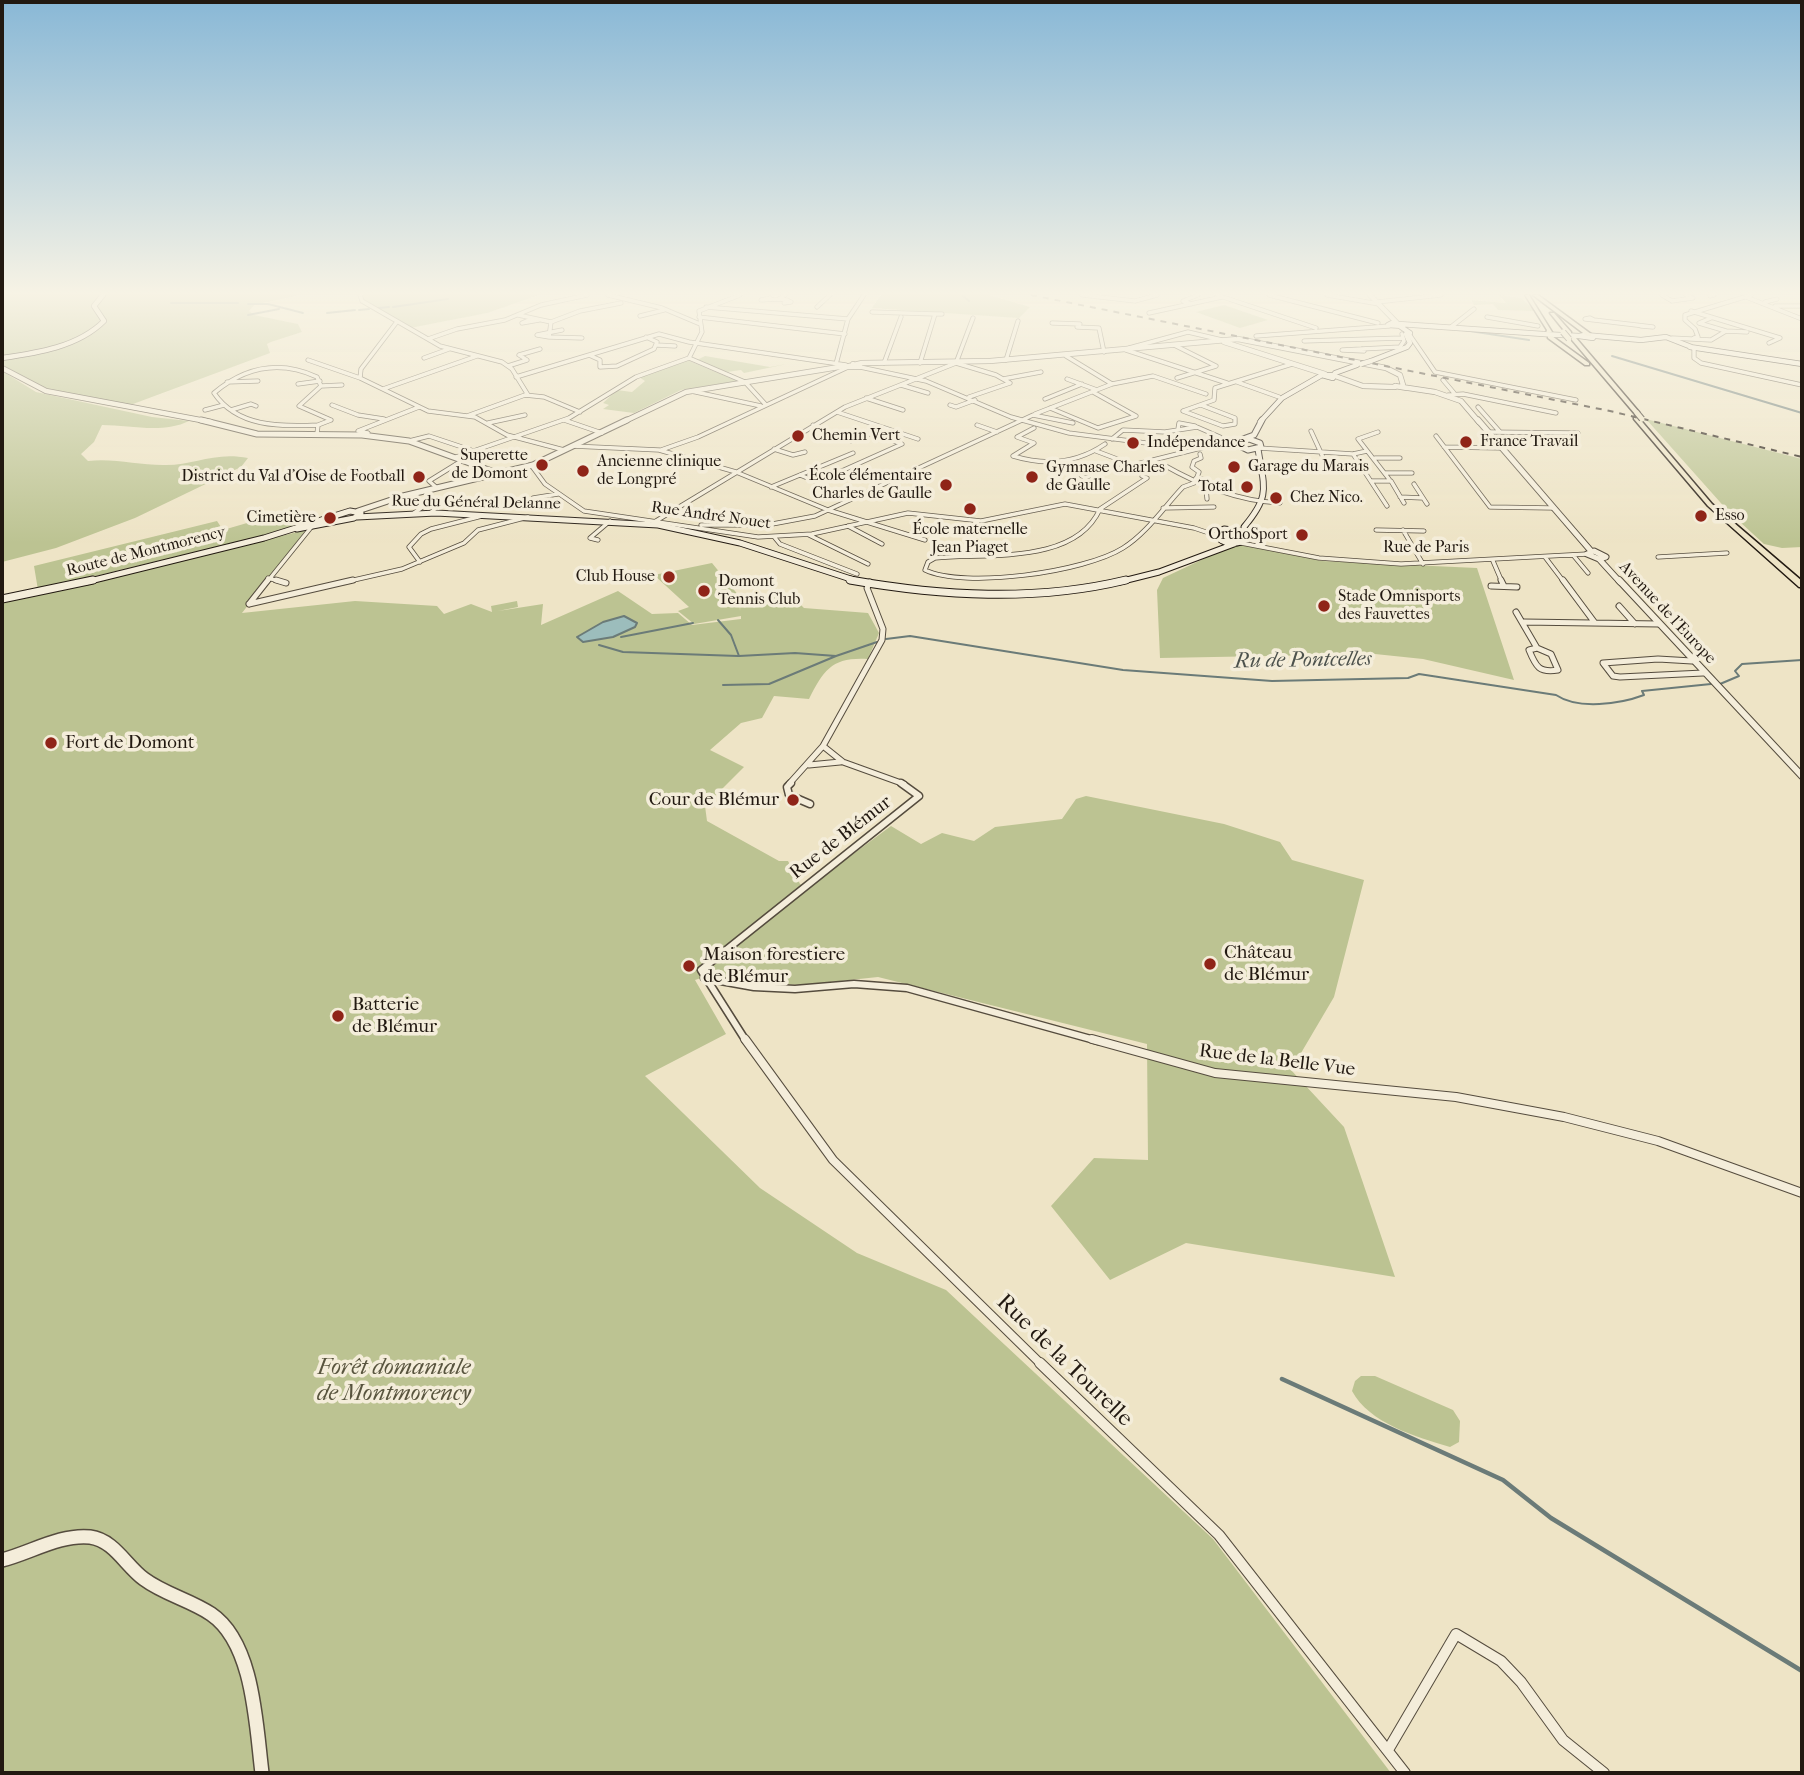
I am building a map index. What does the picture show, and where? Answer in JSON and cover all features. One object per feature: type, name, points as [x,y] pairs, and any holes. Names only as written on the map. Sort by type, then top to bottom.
[{"type":"highway","points":[[1602,378],[1612,387]]},
{"type":"highway","points":[[1603,378],[1718,506],[1802,578]]},
{"type":"highway","points":[[1607,378],[1612,387]]},
{"type":"highway","points":[[1637,416],[1710,505],[1802,585]]},
{"type":"main road","points":[[1246,536],[1244,527],[1260,503],[1265,482],[1256,438],[1264,419],[1280,400],[1304,384],[1323,378]]},
{"type":"main road","points":[[1260,459],[1237,444],[1254,435],[1264,413],[1279,397],[1325,378]]},
{"type":"main road","points":[[1242,439],[1259,445]]},
{"type":"main road","points":[[1245,449],[1259,445]]},
{"type":"main road","points":[[1212,550],[1216,537],[1224,529],[1242,525],[1260,503]]},
{"type":"main road","name":"Rue du Général Delanne","points":[[346,517],[359,514],[370,516],[430,513],[608,519],[716,535],[830,575],[871,585],[991,595],[1053,593],[1121,582],[1159,572],[1212,550],[1236,544]]},
{"type":"main road","name":"Route de Montmorency","points":[[2,600],[49,591],[346,517]]},
{"type":"main road","points":[[1224,529],[1246,536]]},
{"type":"main road","points":[[1216,537],[1236,544],[1246,536]]},
{"type":"street","points":[[18,378],[62,395],[155,415],[223,424],[250,432],[380,437],[408,441],[497,473]]},
{"type":"street","points":[[233,378],[216,391],[215,396],[231,410],[276,425],[317,425],[331,419],[298,404],[319,391],[321,383]]},
{"type":"street","points":[[316,378],[321,383]]},
{"type":"street","points":[[360,378],[419,407],[437,413],[467,416],[488,423],[512,436],[564,450]]},
{"type":"street","points":[[383,389],[415,378]]},
{"type":"street","points":[[517,378],[528,395]]},
{"type":"street","points":[[456,457],[563,420],[635,378]]},
{"type":"street","points":[[735,378],[745,382],[764,405]]},
{"type":"street","points":[[359,514],[437,488],[531,465],[691,391],[773,378]]},
{"type":"street","points":[[661,450],[822,378]]},
{"type":"street","points":[[911,378],[969,397],[1020,420],[1110,440],[1162,443],[1220,440],[1237,444]]},
{"type":"street","points":[[656,520],[813,425],[866,398],[918,378]]},
{"type":"street","points":[[969,397],[1010,383],[1000,378]]},
{"type":"street","points":[[1003,379],[1009,378]]},
{"type":"street","points":[[1103,378],[1112,383]]},
{"type":"street","points":[[676,524],[779,524],[831,511],[1020,420],[1112,383],[1142,378]]},
{"type":"street","points":[[1158,378],[1206,394]]},
{"type":"street","points":[[1214,378],[1228,383]]},
{"type":"street","points":[[1214,400],[1215,388],[1250,378]]},
{"type":"street","points":[[1336,378],[1369,387],[1405,386],[1556,413]]},
{"type":"street","points":[[1403,378],[1405,386]]},
{"type":"street","points":[[1464,378],[1576,400]]},
{"type":"street","points":[[1769,378],[1802,385]]},
{"type":"street","points":[[1050,408],[1098,428],[1136,416],[1095,391],[1068,379]]},
{"type":"street","points":[[1443,380],[1451,394],[1461,401],[1589,552]]},
{"type":"street","points":[[227,382],[258,381]]},
{"type":"street","points":[[1237,382],[1279,397]]},
{"type":"street","points":[[298,384],[342,384]]},
{"type":"street","points":[[901,384],[928,393]]},
{"type":"street","points":[[1059,404],[1045,399],[1082,384]]},
{"type":"street","points":[[691,391],[764,405]]},
{"type":"street","points":[[1214,400],[1207,397],[1216,393]]},
{"type":"street","points":[[467,416],[492,404],[528,395],[543,397],[580,412]]},
{"type":"street","points":[[866,398],[903,410]]},
{"type":"street","points":[[950,405],[956,407],[975,400]]},
{"type":"street","points":[[1201,405],[1235,418],[1235,424],[1223,426],[1184,411],[1214,400]]},
{"type":"street","points":[[231,410],[251,404],[256,406]]},
{"type":"street","points":[[205,410],[224,405]]},
{"type":"street","points":[[332,405],[358,415],[384,419]]},
{"type":"street","points":[[380,437],[358,431],[419,407]]},
{"type":"street","points":[[1478,407],[1500,432]]},
{"type":"street","points":[[837,412],[918,439]]},
{"type":"street","points":[[488,423],[525,415]]},
{"type":"street","points":[[1033,415],[1073,423]]},
{"type":"street","points":[[563,420],[602,433]]},
{"type":"street","points":[[317,425],[317,434]]},
{"type":"street","points":[[800,475],[817,482],[902,444],[872,433],[851,441],[813,425]]},
{"type":"street","points":[[977,425],[997,432]]},
{"type":"street","points":[[1034,428],[1017,437],[1034,443],[1013,456],[1062,463],[1096,451],[1123,430],[1158,432],[1197,427],[1220,440]]},
{"type":"street","points":[[1311,431],[1327,466],[1363,468]]},
{"type":"street","points":[[1378,432],[1358,439],[1376,458],[1389,479]]},
{"type":"street","points":[[1487,432],[1578,433]]},
{"type":"street","points":[[408,441],[429,436],[471,450]]},
{"type":"street","points":[[1436,436],[1490,507],[1552,508]]},
{"type":"street","points":[[1259,445],[1353,454],[1367,451]]},
{"type":"street","points":[[572,446],[661,450],[736,472],[831,511],[925,540]]},
{"type":"street","points":[[1096,451],[1122,463],[1141,465],[1209,446]]},
{"type":"street","points":[[1444,447],[1500,448]]},
{"type":"street","points":[[774,449],[793,455],[805,452]]},
{"type":"street","points":[[771,487],[853,453]]},
{"type":"street","points":[[1142,476],[1147,478],[1100,509],[1093,528],[1081,538],[996,556],[935,558],[928,562],[925,570],[931,575],[964,578],[1052,570],[1119,551],[1147,526],[1183,487],[1194,483],[1199,472],[1192,467],[1194,461],[1201,458],[1200,454]]},
{"type":"street","points":[[1353,454],[1387,506]]},
{"type":"street","points":[[1376,458],[1400,458]]},
{"type":"street","points":[[437,488],[429,481],[463,460]]},
{"type":"street","points":[[1062,463],[1083,480],[1122,463]]},
{"type":"street","points":[[1162,464],[1205,487],[1260,503],[1280,503]]},
{"type":"street","name":"Rue André Nouet","points":[[531,465],[532,471],[579,509],[608,519],[656,520],[716,535],[775,537],[808,534],[908,513],[981,521],[1065,504],[1194,528],[1224,529]]},
{"type":"street","points":[[1385,473],[1412,473]]},
{"type":"street","points":[[1197,477],[1206,480],[1208,499]]},
{"type":"street","points":[[1372,481],[1391,481],[1404,503]]},
{"type":"street","points":[[1414,484],[1427,504]]},
{"type":"street","points":[[533,498],[558,494]]},
{"type":"street","points":[[1400,497],[1423,498]]},
{"type":"street","points":[[414,513],[434,499],[446,500],[430,513]]},
{"type":"street","points":[[1163,508],[1214,507]]},
{"type":"street","points":[[420,562],[409,547],[421,534],[484,515]]},
{"type":"street","points":[[312,526],[249,604],[384,574],[464,543],[478,530],[528,517]]},
{"type":"street","points":[[598,540],[590,538],[608,519]]},
{"type":"street","points":[[716,535],[726,526]]},
{"type":"street","points":[[848,526],[881,544]]},
{"type":"street","name":"Rue André Nouet","points":[[1194,528],[1216,537]]},
{"type":"street","points":[[1376,530],[1424,531]]},
{"type":"street","points":[[1403,530],[1423,564]]},
{"type":"street","points":[[808,534],[868,564]]},
{"type":"street","name":"Rue de Paris","points":[[1246,536],[1267,546]]},
{"type":"street","points":[[775,537],[780,544],[857,574]]},
{"type":"street","name":"Rue de Paris","points":[[1236,544],[1267,546],[1329,559],[1423,564],[1589,552]]},
{"type":"street","name":"Avenue de l'Europe","points":[[1589,552],[1599,559],[1802,776]]},
{"type":"street","points":[[1658,557],[1727,553]]},
{"type":"street","points":[[1573,555],[1588,573]]},
{"type":"street","points":[[1545,557],[1595,624]]},
{"type":"street","points":[[1493,561],[1504,586]]},
{"type":"street","points":[[268,578],[286,583]]},
{"type":"street","points":[[810,804],[789,795],[787,791],[790,781],[808,766],[823,746],[882,640],[883,629],[871,585]]},
{"type":"street","points":[[1491,586],[1517,587]]},
{"type":"street","points":[[1619,606],[1634,624]]},
{"type":"street","points":[[1517,612],[1537,648],[1551,654],[1558,670],[1545,672],[1536,667],[1529,650],[1537,648]]},
{"type":"street","points":[[1524,622],[1659,624]]},
{"type":"street","points":[[1692,661],[1658,659],[1603,663],[1613,676],[1620,677],[1703,673]]},
{"type":"street","name":"Rue de Blémur","points":[[703,976],[701,970],[711,961],[919,796],[876,773],[842,762],[830,755],[823,746]]},
{"type":"street","points":[[808,766],[842,762]]},
{"type":"street","name":"Rue de la Belle Vue","points":[[703,976],[754,987],[795,989],[854,984],[907,988],[1215,1073],[1456,1097],[1564,1117],[1658,1141],[1802,1193]]},
{"type":"street","name":"Rue de la Tourelle","points":[[703,976],[757,1058],[833,1160],[1122,1444],[1219,1535],[1405,1773]]},
{"type":"street","points":[[2,1560],[73,1538],[95,1538],[114,1549],[140,1577],[168,1596],[213,1615],[236,1639],[262,1773]]},
{"type":"street","points":[[1388,1750],[1456,1634],[1501,1661],[1521,1682],[1563,1740],[1604,1773]]},
{"type":"green space","points":[[2,378],[13,378],[36,392],[152,417],[189,421],[157,428],[102,425],[94,442],[81,454],[88,461],[174,465],[214,457],[248,458],[241,467],[135,518],[56,548],[2,562]]},
{"type":"green space","points":[[21,378],[203,378],[125,407],[46,391]]},
{"type":"green space","points":[[640,378],[729,378],[737,381],[681,390],[634,413],[603,409],[609,405],[603,403],[617,390],[632,392],[645,381]]},
{"type":"green space","points":[[1646,419],[1802,459],[1802,547],[1782,548],[1764,544],[1728,511]]},
{"type":"green space","points":[[295,509],[310,524],[38,590],[34,566],[217,521],[223,530]]},
{"type":"green space","name":"Forêt domaniale de Montmorency","points":[[306,530],[242,613],[355,601],[437,606],[444,614],[471,604],[492,612],[491,606],[517,601],[518,607],[498,611],[543,604],[541,625],[618,591],[652,614],[678,613],[692,625],[741,619],[741,616],[694,624],[678,611],[689,607],[654,575],[712,563],[739,596],[740,611],[741,595],[789,593],[804,608],[868,613],[879,633],[868,659],[846,660],[831,667],[809,699],[774,696],[762,718],[741,723],[710,750],[744,767],[705,806],[707,821],[779,861],[788,861],[800,884],[807,888],[891,826],[921,844],[942,833],[974,841],[995,827],[1062,819],[1076,799],[1086,796],[1224,824],[1280,842],[1292,860],[1364,880],[1334,997],[1291,1070],[1344,1127],[1395,1277],[1186,1243],[1110,1280],[1051,1206],[1094,1158],[1148,1160],[1147,1044],[878,977],[802,985],[757,983],[710,975],[695,980],[726,1034],[645,1076],[760,1188],[857,1253],[946,1290],[1213,1539],[1391,1773],[2,1773],[2,602]]},
{"type":"green space","name":"Stade Omnisports des Fauvettes","points":[[1247,543],[1322,561],[1477,568],[1514,680],[1423,659],[1375,654],[1160,658],[1157,590],[1163,578],[1233,545]]},
{"type":"green space","points":[[1361,1376],[1375,1376],[1453,1410],[1460,1421],[1459,1442],[1450,1447],[1395,1427],[1370,1412],[1352,1391],[1355,1381]]},
{"type":"water","points":[[624,616],[637,623],[635,627],[613,637],[583,642],[577,637],[603,622]]},
{"type":"waterway","points":[[1685,378],[1802,413]]},
{"type":"waterway","name":"Ru de Pontcelles","points":[[718,620],[731,635],[739,656],[795,653],[836,656]]},
{"type":"waterway","name":"Ru de Pontcelles","points":[[621,637],[693,623]]},
{"type":"waterway","name":"Ru de Pontcelles","points":[[886,639],[910,636],[1123,670],[1272,681],[1408,678],[1419,674],[1556,695],[1565,700],[1587,704],[1623,701],[1644,695],[1642,691],[1711,684]]},
{"type":"waterway","name":"Ru de Pontcelles","points":[[836,656],[877,642]]},
{"type":"waterway","points":[[599,645],[623,652],[738,656]]},
{"type":"waterway","name":"Ru de Pontcelles","points":[[723,685],[769,684],[836,656]]},
{"type":"waterway","name":"Ru de Pontcelles","points":[[1720,684],[1739,676],[1735,671],[1742,664],[1802,660]]},
{"type":"waterway","points":[[1282,1379],[1503,1480],[1551,1518],[1802,1671]]},
{"type":"railway","points":[[1444,378],[1610,411],[1802,457]]},
{"type":"place","name":"Chemin Vert","points":[[798,436]]},
{"type":"place","name":"France Travail","points":[[1466,442]]},
{"type":"place","name":"Indépendance","points":[[1133,443]]},
{"type":"place","name":"Superette de Domont","points":[[542,465]]},
{"type":"place","name":"Garage du Marais","points":[[1234,467]]},
{"type":"place","name":"Ancienne clinique de Longpré","points":[[583,471]]},
{"type":"place","name":"District du Val d'Oise de Football","points":[[419,477]]},
{"type":"place","name":"Gymnase Charles de Gaulle","points":[[1032,477]]},
{"type":"place","name":"École élémentaire Charles de Gaulle","points":[[946,485]]},
{"type":"place","name":"Total","points":[[1247,487]]},
{"type":"place","name":"Chez Nico.","points":[[1276,498]]},
{"type":"place","name":"École maternelle Jean Piaget","points":[[970,509]]},
{"type":"place","name":"Esso","points":[[1701,516]]},
{"type":"place","name":"Cimetière","points":[[330,518]]},
{"type":"place","name":"OrthoSport","points":[[1302,535]]},
{"type":"place","name":"Club House","points":[[669,577]]},
{"type":"place","name":"Domont Tennis Club","points":[[704,591]]},
{"type":"place","name":"Stade Omnisports des Fauvettes","points":[[1324,606]]},
{"type":"place","name":"Fort de Domont","points":[[51,743]]},
{"type":"place","name":"Cour de Blémur","points":[[793,800]]},
{"type":"place","name":"Château de Blémur","points":[[1210,964]]},
{"type":"place","name":"Maison forestiere de Blémur","points":[[689,966]]},
{"type":"place","name":"Batterie de Blémur","points":[[338,1016]]}]
